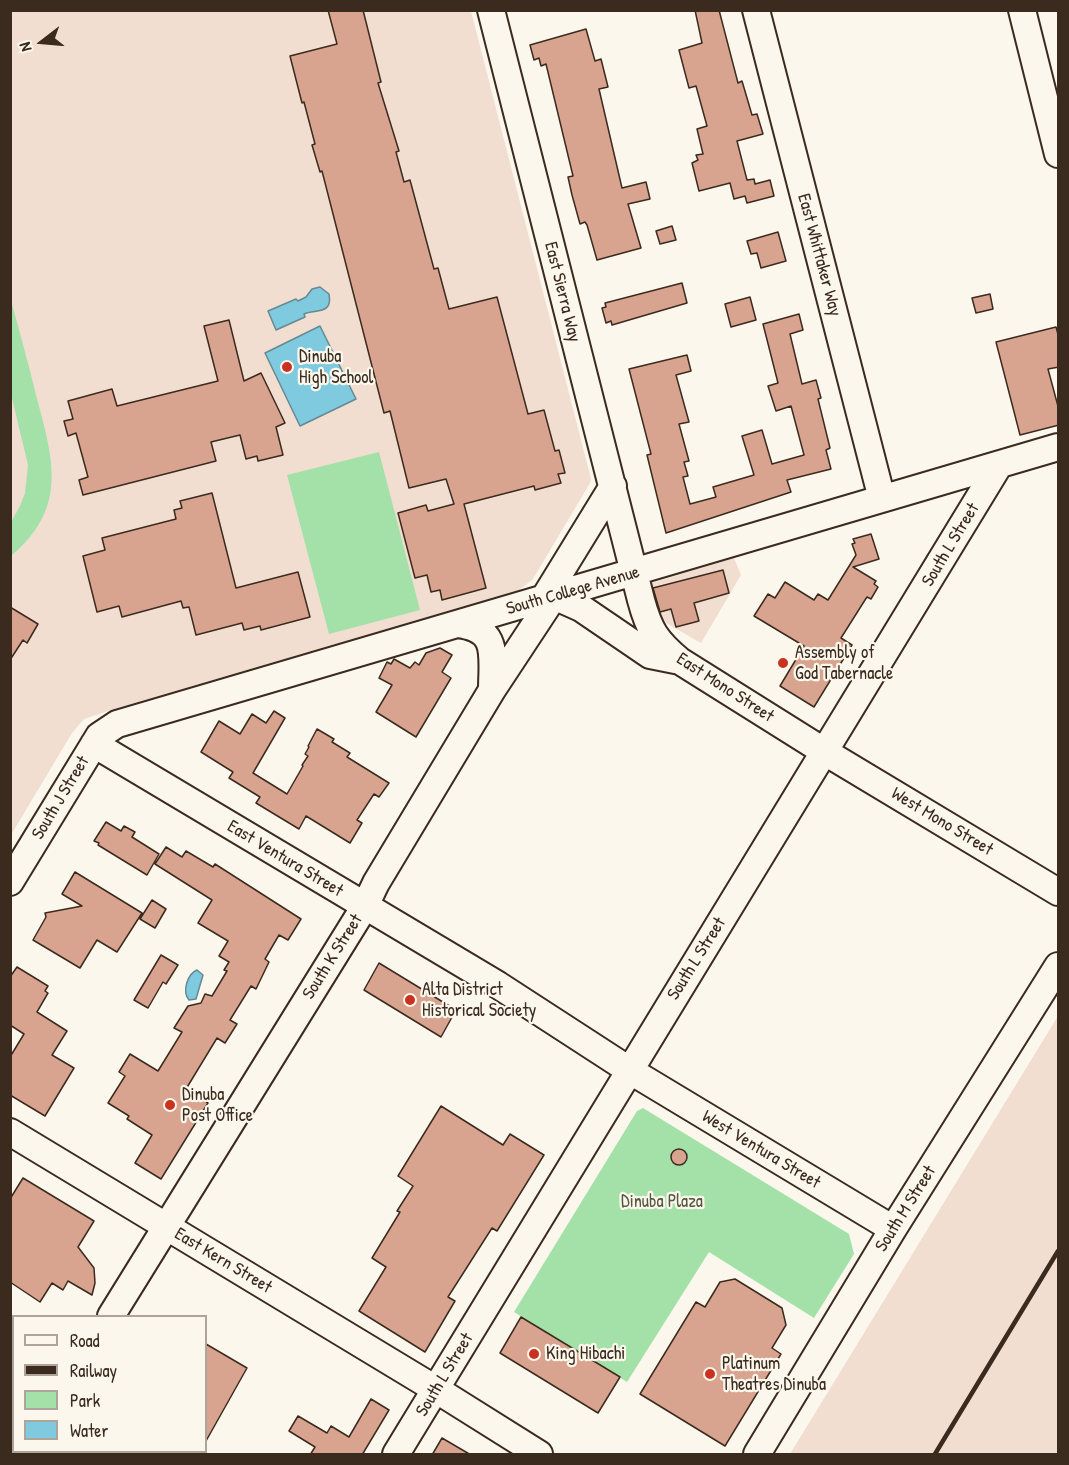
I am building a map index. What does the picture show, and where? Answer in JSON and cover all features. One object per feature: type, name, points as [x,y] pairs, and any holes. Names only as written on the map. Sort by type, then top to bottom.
[{"type":"street","name":"East Sierra Way","points":[[490,10],[635,573]]},
{"type":"street","name":"East Whittaker Way","points":[[756,10],[882,499]]},
{"type":"street","points":[[1022,10],[1053,109],[1059,154]]},
{"type":"street","name":"South College Avenue","points":[[94,744],[99,736],[108,729],[129,720],[1058,448]]},
{"type":"street","name":"South L Street","points":[[396,1455],[999,465]]},
{"type":"street","name":"South K Street","points":[[112,1315],[365,906],[376,883],[549,598],[612,486]]},
{"type":"street","name":"East Mono Street","points":[[635,573],[644,613],[651,631],[663,647],[680,661],[825,752]]},
{"type":"street","points":[[549,598],[581,608],[650,655],[680,661]]},
{"type":"street","points":[[458,624],[474,626],[483,632],[489,641],[492,652],[492,690]]},
{"type":"street","name":"South J Street","points":[[10,882],[94,744]]},
{"type":"street","name":"East Ventura Street","points":[[94,744],[498,985],[629,1070]]},
{"type":"street","name":"West Mono Street","points":[[825,752],[1059,892]]},
{"type":"street","name":"South M Street","points":[[757,1455],[893,1229],[1059,966]]},
{"type":"street","name":"West Ventura Street","points":[[629,1070],[893,1229]]},
{"type":"street","name":"East Kern Street","points":[[10,1132],[437,1390],[539,1455]]},
{"type":"shaded area","name":"Dinuba High School","points":[[11,11],[471,11],[591,479],[533,579],[519,590],[84,719],[72,733],[11,835]]},
{"type":"shaded area","points":[[734,558],[741,575],[701,643],[661,620],[651,587],[652,583]]},
{"type":"shaded area","points":[[1058,1016],[1058,1454],[790,1454]]},
{"type":"green space","points":[[10,297],[47,440],[52,481],[49,500],[42,519],[29,538],[11,556],[11,522],[25,493],[28,465],[11,394]]},
{"type":"green space","points":[[379,452],[420,610],[329,634],[287,475]]},
{"type":"green space","name":"Dinuba Plaza","points":[[643,1108],[849,1234],[854,1254],[814,1318],[709,1252],[627,1382],[514,1312],[637,1111]]},
{"type":"water","points":[[320,287],[329,294],[330,301],[326,308],[304,314],[305,317],[276,330],[268,311],[296,299],[298,301],[306,297],[312,289]]},
{"type":"water","points":[[320,326],[356,399],[300,426],[265,353]]},
{"type":"water","points":[[197,970],[203,975],[196,999],[189,1000],[186,992],[187,984],[193,972]]},
{"type":"building","points":[[328,10],[363,10],[381,82],[378,83],[399,151],[396,152],[404,182],[410,180],[434,269],[438,268],[449,309],[497,297],[528,414],[544,410],[555,451],[559,450],[565,473],[558,474],[561,483],[535,490],[534,486],[464,504],[486,588],[442,600],[440,590],[431,592],[427,575],[415,578],[398,513],[426,505],[428,511],[454,504],[446,479],[409,488],[390,411],[384,413],[322,171],[320,172],[312,145],[315,144],[304,102],[302,103],[290,56],[337,44]]},
{"type":"building","points":[[695,10],[719,10],[738,83],[742,81],[752,115],[757,114],[763,134],[737,141],[747,180],[754,179],[755,184],[770,180],[774,196],[747,203],[745,196],[734,199],[730,183],[699,191],[692,163],[698,160],[696,155],[703,154],[697,129],[707,126],[696,86],[689,88],[679,50],[702,43]]},
{"type":"building","points":[[586,29],[595,61],[601,59],[608,87],[599,89],[622,188],[646,182],[650,199],[628,204],[641,248],[597,260],[587,225],[585,222],[580,224],[572,195],[568,177],[573,176],[546,64],[541,66],[539,58],[534,60],[530,45]]},
{"type":"building","points":[[672,226],[676,240],[660,244],[656,231]]},
{"type":"building","points":[[778,232],[786,261],[761,268],[757,253],[751,254],[747,241]]},
{"type":"building","points":[[682,283],[687,303],[612,325],[611,321],[606,323],[602,308],[606,307],[605,303]]},
{"type":"building","points":[[990,294],[993,309],[976,313],[972,298]]},
{"type":"building","points":[[750,297],[756,320],[731,327],[725,304]]},
{"type":"building","points":[[799,314],[803,330],[790,334],[802,384],[816,380],[821,398],[818,399],[830,448],[826,450],[831,469],[787,480],[791,492],[666,533],[647,455],[651,454],[629,369],[687,355],[691,371],[676,375],[689,422],[679,424],[689,461],[684,462],[688,476],[683,477],[690,504],[716,497],[713,487],[754,475],[742,436],[762,430],[772,464],[804,455],[791,406],[776,411],[768,386],[778,383],[763,324]]},
{"type":"building","points":[[229,320],[244,381],[261,373],[285,423],[276,427],[283,455],[258,461],[257,456],[246,459],[240,435],[211,442],[216,461],[83,495],[79,480],[88,477],[76,433],[68,436],[64,421],[73,419],[68,401],[112,389],[117,406],[218,381],[204,326]]},
{"type":"building","points":[[1056,327],[1059,338],[1059,367],[1048,369],[1059,410],[1059,425],[1020,435],[996,342]]},
{"type":"building","points":[[212,493],[236,588],[298,572],[310,617],[261,630],[260,626],[244,630],[242,623],[196,635],[189,607],[183,608],[181,601],[122,617],[119,606],[97,612],[83,556],[105,550],[102,538],[176,519],[174,510],[182,508],[180,501]]},
{"type":"building","points":[[871,534],[879,559],[853,567],[876,581],[874,584],[878,587],[871,599],[867,597],[841,638],[852,645],[814,707],[780,686],[804,646],[754,616],[768,594],[775,598],[785,582],[814,600],[818,594],[828,600],[856,555],[852,544],[855,543],[853,539]]},
{"type":"building","points":[[723,570],[729,593],[694,603],[699,621],[676,627],[671,609],[660,612],[653,588]]},
{"type":"building","points":[[10,607],[38,624],[27,643],[23,640],[10,660]]},
{"type":"building","points":[[440,648],[452,655],[442,672],[451,678],[416,737],[376,712],[392,685],[379,678],[387,662],[391,664],[394,659],[410,668],[415,662],[419,665],[426,653]]},
{"type":"building","points":[[274,711],[285,718],[253,773],[287,794],[308,756],[305,754],[317,729],[334,739],[332,742],[350,753],[347,757],[389,783],[379,797],[374,794],[357,820],[362,823],[350,843],[306,816],[299,829],[256,803],[260,797],[229,778],[233,772],[201,752],[219,721],[240,734],[252,714],[266,723]]},
{"type":"building","points":[[106,822],[121,831],[124,826],[135,832],[132,837],[159,854],[147,875],[94,841]]},
{"type":"building","points":[[166,847],[182,857],[186,851],[213,867],[215,864],[301,919],[288,940],[279,935],[265,959],[269,962],[256,989],[251,986],[230,1020],[237,1024],[225,1043],[217,1038],[186,1089],[208,1103],[161,1179],[135,1163],[152,1135],[127,1119],[129,1116],[108,1103],[125,1076],[119,1072],[130,1054],[158,1071],[182,1032],[174,1028],[188,1006],[201,1003],[205,994],[212,996],[227,971],[224,970],[229,962],[219,956],[228,941],[198,923],[212,900],[155,864]]},
{"type":"building","points":[[75,872],[142,913],[117,952],[97,940],[80,968],[33,940],[46,917],[45,913],[82,906],[62,894]]},
{"type":"building","points":[[152,900],[166,909],[155,928],[140,919]]},
{"type":"building","points":[[161,955],[178,965],[166,984],[163,982],[148,1008],[134,1000]]},
{"type":"building","name":"Alta District Historical Society","points":[[379,963],[456,1010],[441,1037],[364,990]]},
{"type":"building","points":[[17,967],[48,986],[45,991],[48,993],[37,1012],[67,1031],[52,1055],[74,1068],[45,1116],[10,1095],[10,1057],[24,1034],[10,1025],[10,977]]},
{"type":"building","points":[[441,1106],[503,1145],[510,1134],[544,1155],[497,1231],[492,1228],[448,1297],[455,1301],[425,1352],[359,1311],[386,1267],[372,1258],[413,1186],[398,1176]]},
{"type":"building","points":[[676,1149],[682,1149],[687,1157],[685,1163],[676,1165],[671,1160],[671,1154]]},
{"type":"building","points":[[23,1178],[94,1221],[78,1247],[94,1268],[95,1283],[92,1295],[68,1281],[63,1290],[52,1283],[40,1302],[10,1282],[10,1199]]},
{"type":"building","name":"Platinum Theatres Dinuba","points":[[735,1279],[782,1308],[786,1325],[772,1348],[781,1354],[725,1446],[640,1394],[696,1302],[705,1307],[720,1282]]},
{"type":"building","points":[[521,1317],[620,1377],[598,1413],[500,1353]]},
{"type":"building","points":[[207,1345],[247,1368],[207,1439]]},
{"type":"building","points":[[371,1399],[389,1410],[362,1455],[310,1455],[315,1447],[289,1431],[298,1416],[327,1433],[331,1426],[349,1437]]},
{"type":"building","points":[[442,1438],[471,1455],[432,1455]]},
{"type":"railway","points":[[935,1454],[1058,1251]]},
{"type":"place","name":"Dinuba High School","points":[[287,367]]},
{"type":"place","name":"Assembly of God Tabernacle","points":[[783,663]]},
{"type":"place","name":"Alta District Historical Society","points":[[410,1000]]},
{"type":"place","name":"Dinuba Post Office","points":[[170,1105]]},
{"type":"place","name":"King Hibachi","points":[[534,1354]]},
{"type":"place","name":"Platinum Theatres Dinuba","points":[[710,1374]]}]
